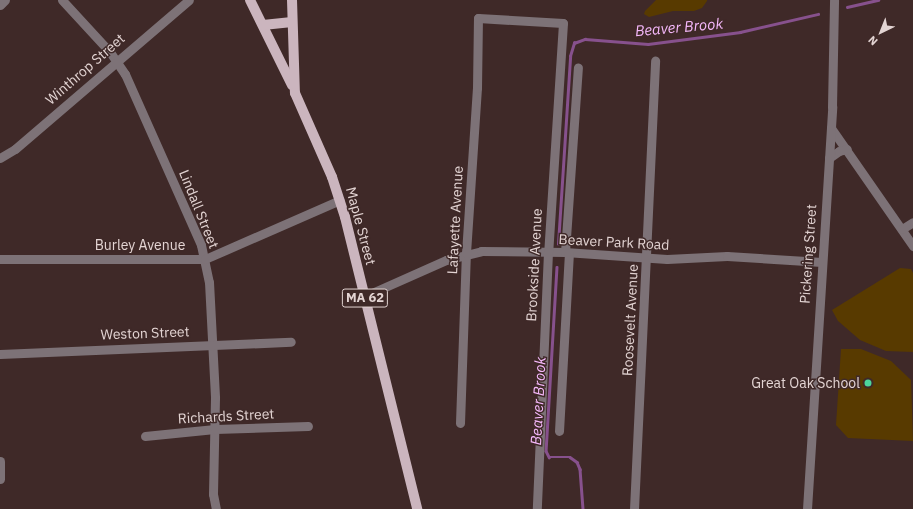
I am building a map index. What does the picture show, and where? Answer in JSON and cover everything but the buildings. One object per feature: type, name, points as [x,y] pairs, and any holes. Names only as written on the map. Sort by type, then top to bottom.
[{"type":"main road","name":"MA 62","points":[[250,0],[295,92]]},
{"type":"main road","name":"Maple Street","points":[[292,0],[295,92],[332,177],[340,200],[417,509]]},
{"type":"main road","points":[[263,26],[292,22]]},
{"type":"street","points":[[0,5],[5,0]]},
{"type":"street","name":"Lindall Street","points":[[62,0],[116,60],[125,74],[159,148],[205,259],[209,282],[213,345],[216,429],[213,494],[216,509]]},
{"type":"street","name":"Winthrop Street","points":[[0,158],[15,149],[116,60],[188,0]]},
{"type":"street","name":"Pickering Street","points":[[807,509],[831,128],[834,0]]},
{"type":"street","name":"Brookside Avenue","points":[[478,18],[563,23],[548,252],[537,509]]},
{"type":"street","name":"Lafayette Avenue","points":[[460,423],[466,253],[477,88],[478,18]]},
{"type":"street","name":"Roosevelt Avenue","points":[[634,509],[647,258],[655,60]]},
{"type":"street","points":[[559,431],[567,253],[578,66]]},
{"type":"street","points":[[831,128],[913,246]]},
{"type":"street","points":[[829,158],[839,151],[847,149]]},
{"type":"street","name":"Burley Avenue","points":[[0,259],[205,259],[340,200]]},
{"type":"street","points":[[902,229],[913,222]]},
{"type":"street","name":"Beaver Park Road","points":[[365,296],[466,253],[482,251],[548,252],[647,258],[727,256],[822,262]]},
{"type":"street","name":"Weston Street","points":[[0,354],[291,342]]},
{"type":"street","name":"Richards Street","points":[[145,436],[216,429],[308,426]]},
{"type":"street","points":[[0,461],[0,480]]},
{"type":"shaded area","points":[[656,0],[707,1],[702,8],[694,11],[673,11],[649,17],[644,14]]},
{"type":"shaded area","points":[[900,268],[911,269],[913,273],[913,352],[886,351],[860,340],[838,321],[832,310]]},
{"type":"shaded area","points":[[841,349],[861,349],[891,361],[911,380],[913,441],[848,438],[836,425]]},
{"type":"waterway","name":"Beaver Brook","points":[[847,7],[878,0]]},
{"type":"waterway","name":"Beaver Brook","points":[[558,244],[570,56],[574,43],[585,39],[648,44],[740,32],[818,14]]},
{"type":"waterway","name":"Beaver Brook","points":[[557,267],[546,451],[549,457],[570,457],[577,462],[580,469],[583,509]]},
{"type":"place","name":"Great Oak School","points":[[868,383]]}]
